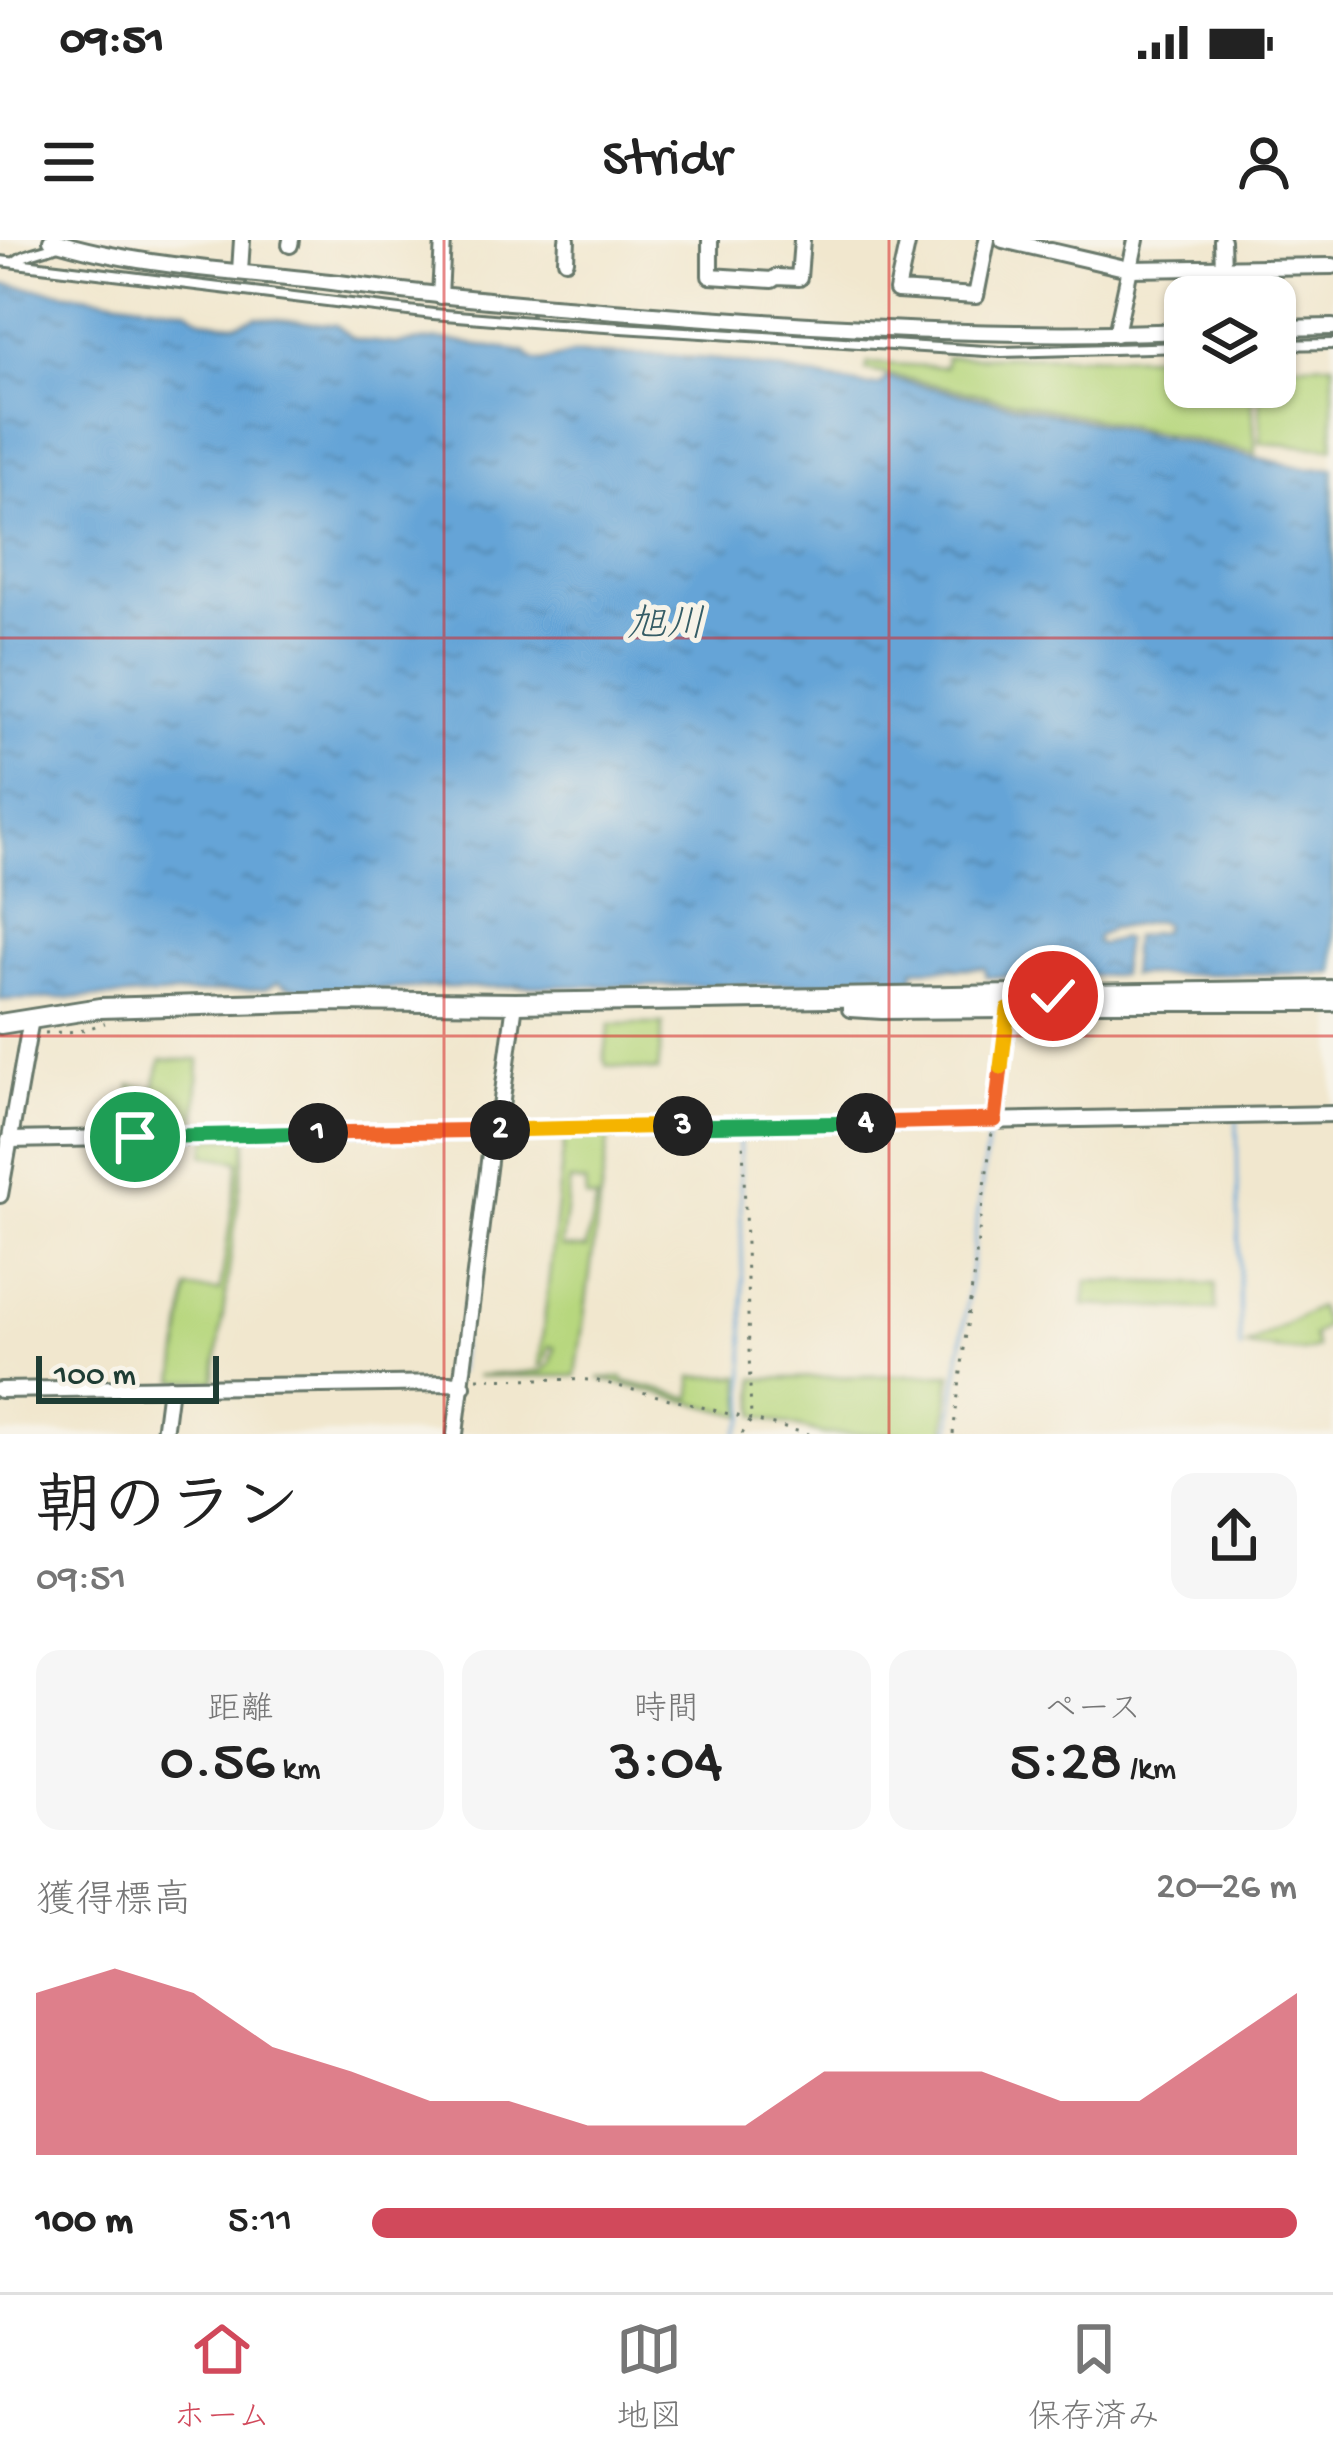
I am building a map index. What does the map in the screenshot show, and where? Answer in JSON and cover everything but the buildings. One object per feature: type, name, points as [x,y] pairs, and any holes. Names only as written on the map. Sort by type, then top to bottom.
[{"type":"street","points":[[145,259],[147,240]]},
{"type":"street","points":[[240,271],[242,240]]},
{"type":"street","points":[[440,296],[443,240]]},
{"type":"street","points":[[566,260],[567,240]]},
{"type":"street","points":[[710,240],[710,276],[772,280],[799,278],[802,240]]},
{"type":"street","points":[[908,240],[897,291],[976,296],[987,240]]},
{"type":"street","points":[[1003,240],[1064,247],[1129,269],[1333,266]]},
{"type":"street","points":[[1116,334],[1136,240]]},
{"type":"street","points":[[1222,240],[1223,276]]},
{"type":"street","points":[[56,242],[145,259],[440,296],[887,330],[1164,332]]},
{"type":"street","points":[[1296,328],[1333,327]]},
{"type":"street","points":[[850,998],[850,1009],[1008,1010],[1053,1000],[1333,990]]},
{"type":"street","points":[[0,1024],[100,1008],[335,1001],[850,998],[1333,1003]]},
{"type":"street","points":[[455,1434],[490,1153],[515,1003]]},
{"type":"street","points":[[996,1116],[1008,1010]]},
{"type":"street","points":[[0,1195],[31,1019]]},
{"type":"street","points":[[10,1136],[742,1125],[996,1116],[1333,1114]]},
{"type":"street","points":[[0,1390],[461,1383]]},
{"type":"street","points":[[164,1434],[170,1387]]},
{"type":"lane","points":[[16,262],[56,242]]},
{"type":"lane","points":[[0,261],[542,323],[1001,352],[1164,348]]},
{"type":"lane","points":[[1296,345],[1333,344]]},
{"type":"path","points":[[953,1434],[996,1116]]},
{"type":"path","points":[[742,1125],[748,1419],[742,1434]]},
{"type":"path","points":[[461,1383],[594,1380],[809,1434]]},
{"type":"green space","points":[[1164,356],[1164,408],[1253,408],[1256,453],[866,370],[868,363],[945,367],[946,357]]},
{"type":"green space","points":[[1333,363],[1333,448],[1261,443],[1260,408],[1296,408],[1296,364]]},
{"type":"green space","points":[[610,1024],[663,1024],[658,1071],[607,1066]]},
{"type":"green space","points":[[161,1060],[199,1060],[196,1125],[168,1127],[127,1120],[131,1085],[154,1089]]},
{"type":"green space","points":[[609,1134],[576,1376],[476,1376],[542,1371],[550,1365],[555,1348],[549,1346],[539,1366],[565,1135]],"holes":[[[570,1181],[585,1183],[586,1198],[597,1200],[586,1249],[561,1247]]]},
{"type":"green space","points":[[247,1137],[214,1381],[175,1381],[188,1289],[220,1291],[239,1161],[204,1155],[208,1138]]},
{"type":"green space","points":[[1087,1281],[1215,1284],[1216,1310],[1084,1305]]},
{"type":"green space","points":[[1318,1307],[1326,1326],[1313,1336],[1317,1348],[1304,1352],[1245,1346]]},
{"type":"green space","points":[[951,1374],[945,1434],[825,1434],[756,1416],[755,1379]]},
{"type":"green space","points":[[741,1376],[744,1416],[598,1378],[623,1378],[692,1398],[692,1377]]},
{"type":"water","name":"旭川","points":[[0,284],[187,309],[201,319],[223,323],[256,317],[336,325],[352,338],[366,341],[397,344],[438,339],[525,352],[542,362],[573,354],[663,355],[720,360],[867,386],[881,385],[886,378],[1309,469],[1333,468],[1333,973],[1130,975],[1133,937],[1162,931],[1164,924],[1158,921],[1110,929],[1097,937],[1100,945],[1125,940],[1120,975],[986,977],[985,968],[914,969],[913,980],[836,983],[301,992],[278,982],[265,989],[0,1000]]},
{"type":"waterway","points":[[1237,1119],[1240,1349]]},
{"type":"waterway","points":[[950,1434],[989,1126]]},
{"type":"waterway","points":[[201,1130],[257,1128]]},
{"type":"waterway","points":[[737,1434],[746,1416],[739,1133]]},
{"type":"waterway","points":[[0,1141],[1,1135]]},
{"type":"waterway","points":[[457,1373],[464,1305]]},
{"type":"route","points":[[135,1137],[995,1120],[1008,1010],[1053,1004],[1053,996]]}]
